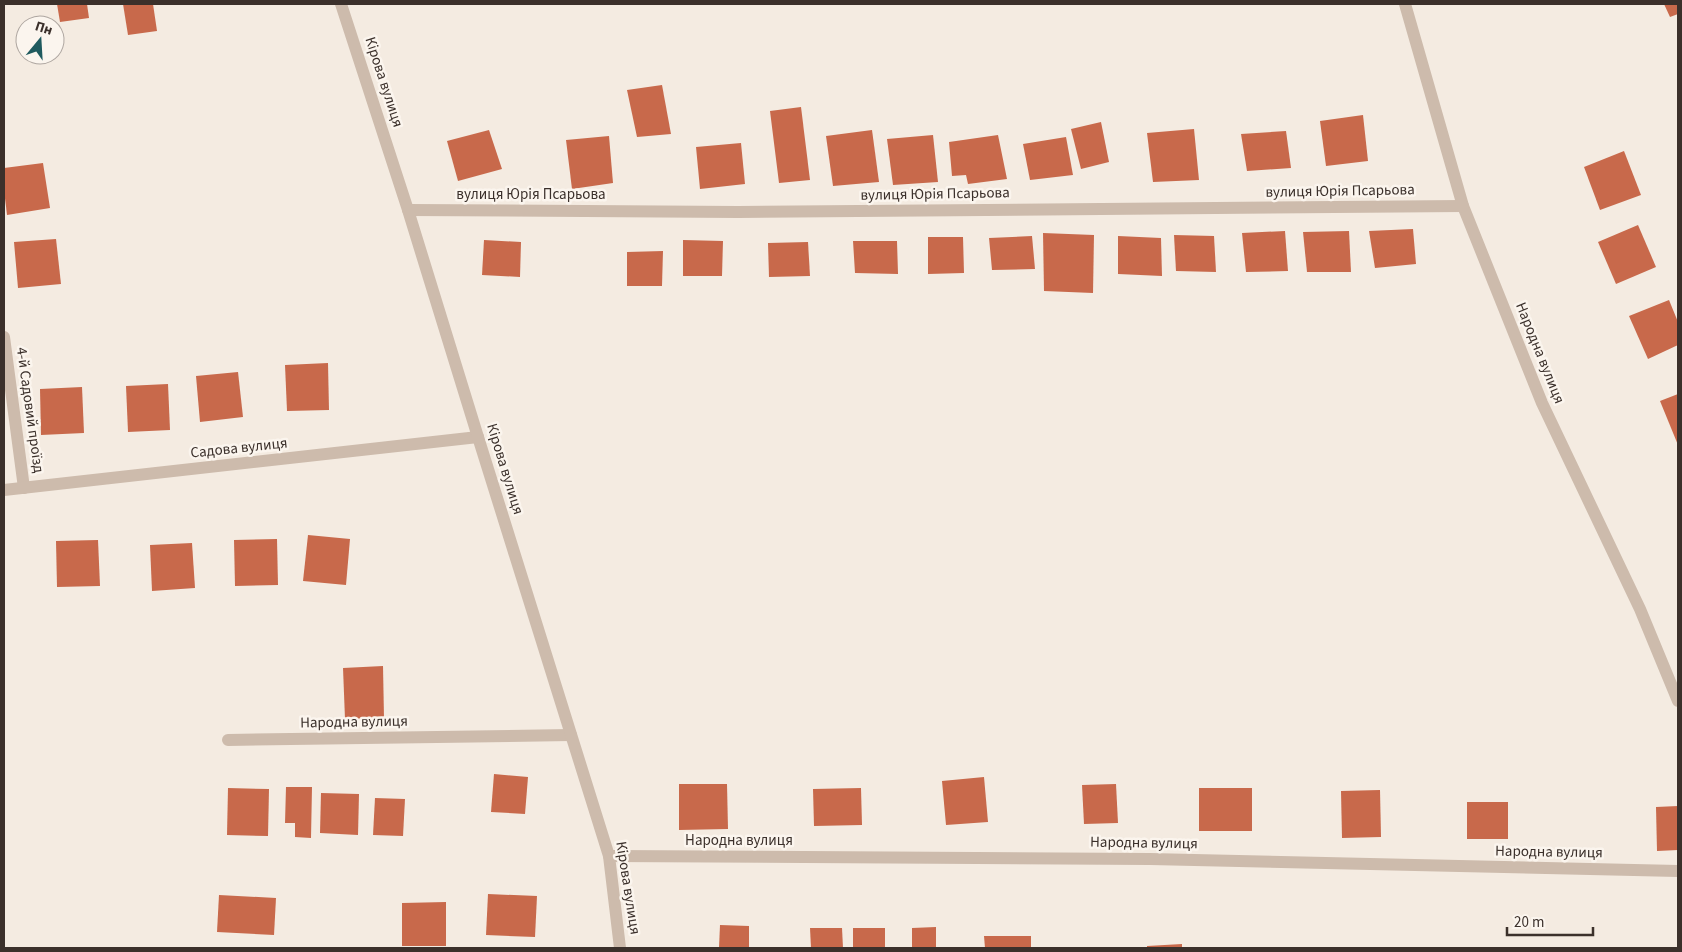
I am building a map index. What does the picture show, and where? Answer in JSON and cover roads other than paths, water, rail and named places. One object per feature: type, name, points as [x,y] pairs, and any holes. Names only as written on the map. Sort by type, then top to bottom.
[{"type":"street","name":"Кірова вулиця","points":[[341,4],[408,210],[609,856],[620,948]]},
{"type":"street","name":"Народна вулиця","points":[[1405,4],[1463,206],[1542,403],[1640,609],[1678,701]]},
{"type":"street","name":"вулиця Юрія Псарьова","points":[[408,210],[738,212],[1463,206]]},
{"type":"street","name":"4-й Садовий проїзд","points":[[4,337],[24,488]]},
{"type":"street","name":"Садова вулиця","points":[[4,490],[478,437]]},
{"type":"street","name":"Народна вулиця","points":[[228,740],[571,735]]},
{"type":"street","points":[[609,856],[1150,859],[1678,871]]}]
